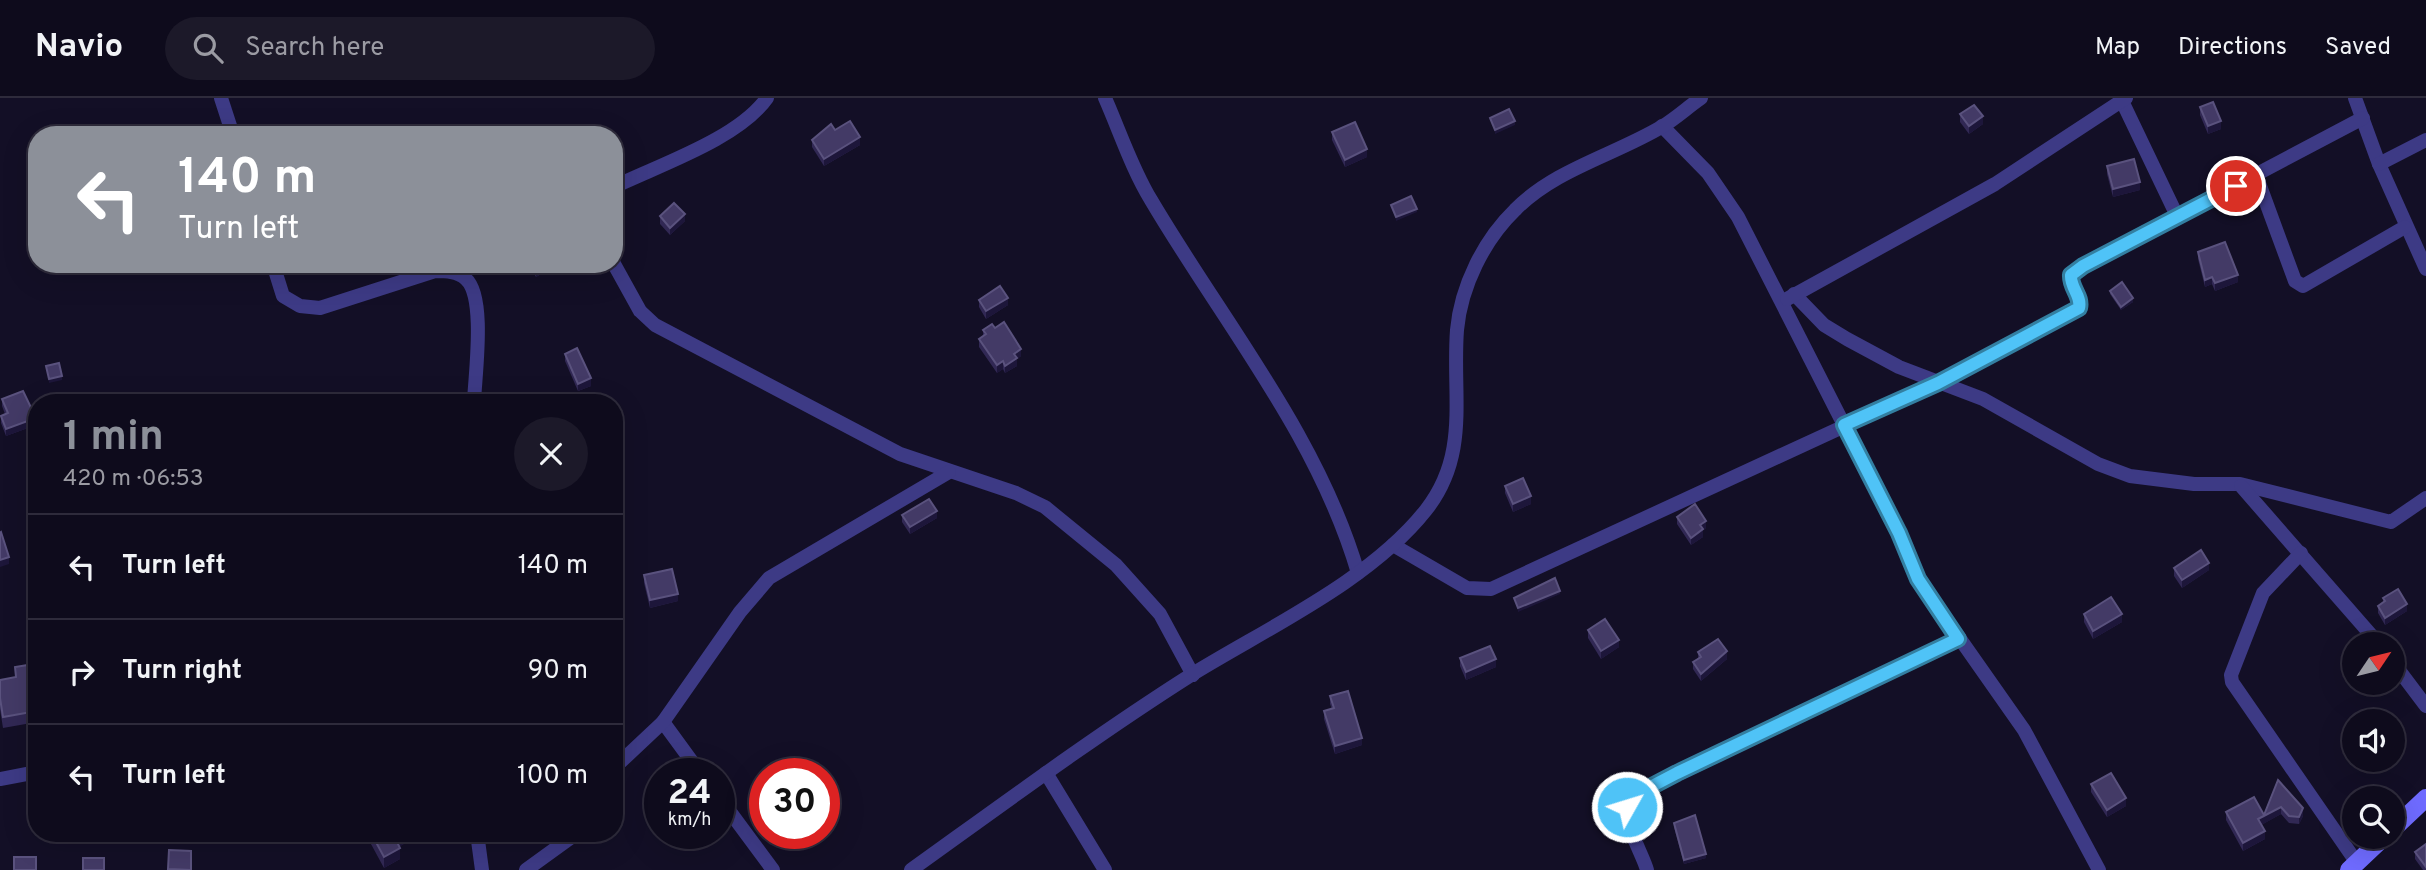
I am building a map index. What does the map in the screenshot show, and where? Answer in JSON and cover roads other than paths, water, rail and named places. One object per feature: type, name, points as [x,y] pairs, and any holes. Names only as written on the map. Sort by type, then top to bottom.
[{"type":"main road","points":[[2405,818],[2426,798]]},
{"type":"main road","points":[[2353,867],[2372,849]]},
{"type":"street","points":[[221,98],[230,126]]},
{"type":"street","points":[[623,183],[727,131],[754,112],[767,98]]},
{"type":"street","points":[[1105,98],[1149,197],[1308,452],[1343,525],[1358,573]]},
{"type":"street","points":[[911,870],[1046,773],[1193,675],[1358,573],[1393,545],[1441,489],[1452,465],[1457,328],[1469,281],[1494,234],[1516,209],[1542,188],[1662,126],[1700,98]]},
{"type":"street","points":[[2356,98],[2379,164],[2426,269]]},
{"type":"street","points":[[1780,303],[1995,184],[2124,100],[2178,218]]},
{"type":"street","points":[[1393,545],[1466,589],[1491,589],[1938,383],[2079,308],[2080,300],[2071,282],[2071,275],[2083,266],[2363,118]]},
{"type":"street","points":[[1662,126],[1724,193],[1899,533],[1918,579],[2024,730],[2099,870]]},
{"type":"street","points":[[2379,164],[2426,140]]},
{"type":"street","points":[[2256,175],[2295,281],[2303,286],[2405,226]]},
{"type":"street","points":[[276,273],[283,296],[300,306],[320,308],[429,273]]},
{"type":"street","points":[[455,273],[466,278],[477,298],[474,394]]},
{"type":"street","points":[[619,273],[640,311],[655,324],[900,454],[1016,493],[1045,507],[1116,565],[1160,614],[1193,675]]},
{"type":"street","points":[[1794,294],[1806,309],[1835,333],[1899,367],[1983,399],[2098,464],[2130,476],[2194,484],[2240,485],[2391,522],[2426,498]]},
{"type":"street","points":[[623,760],[663,722],[740,612],[769,578],[949,472]]},
{"type":"street","points":[[2240,485],[2369,632]]},
{"type":"street","points":[[2301,553],[2263,593],[2231,675],[2232,682],[2353,867]]},
{"type":"street","points":[[1647,870],[1628,819],[1629,799],[1677,773],[1958,639]]},
{"type":"street","points":[[2405,678],[2426,706]]},
{"type":"street","points":[[663,722],[690,758]]},
{"type":"street","points":[[1046,773],[1105,870]]},
{"type":"street","points":[[0,779],[28,774]]},
{"type":"street","points":[[735,819],[773,870]]},
{"type":"street","points":[[478,842],[482,870]]},
{"type":"street","points":[[526,870],[565,842]]}]
